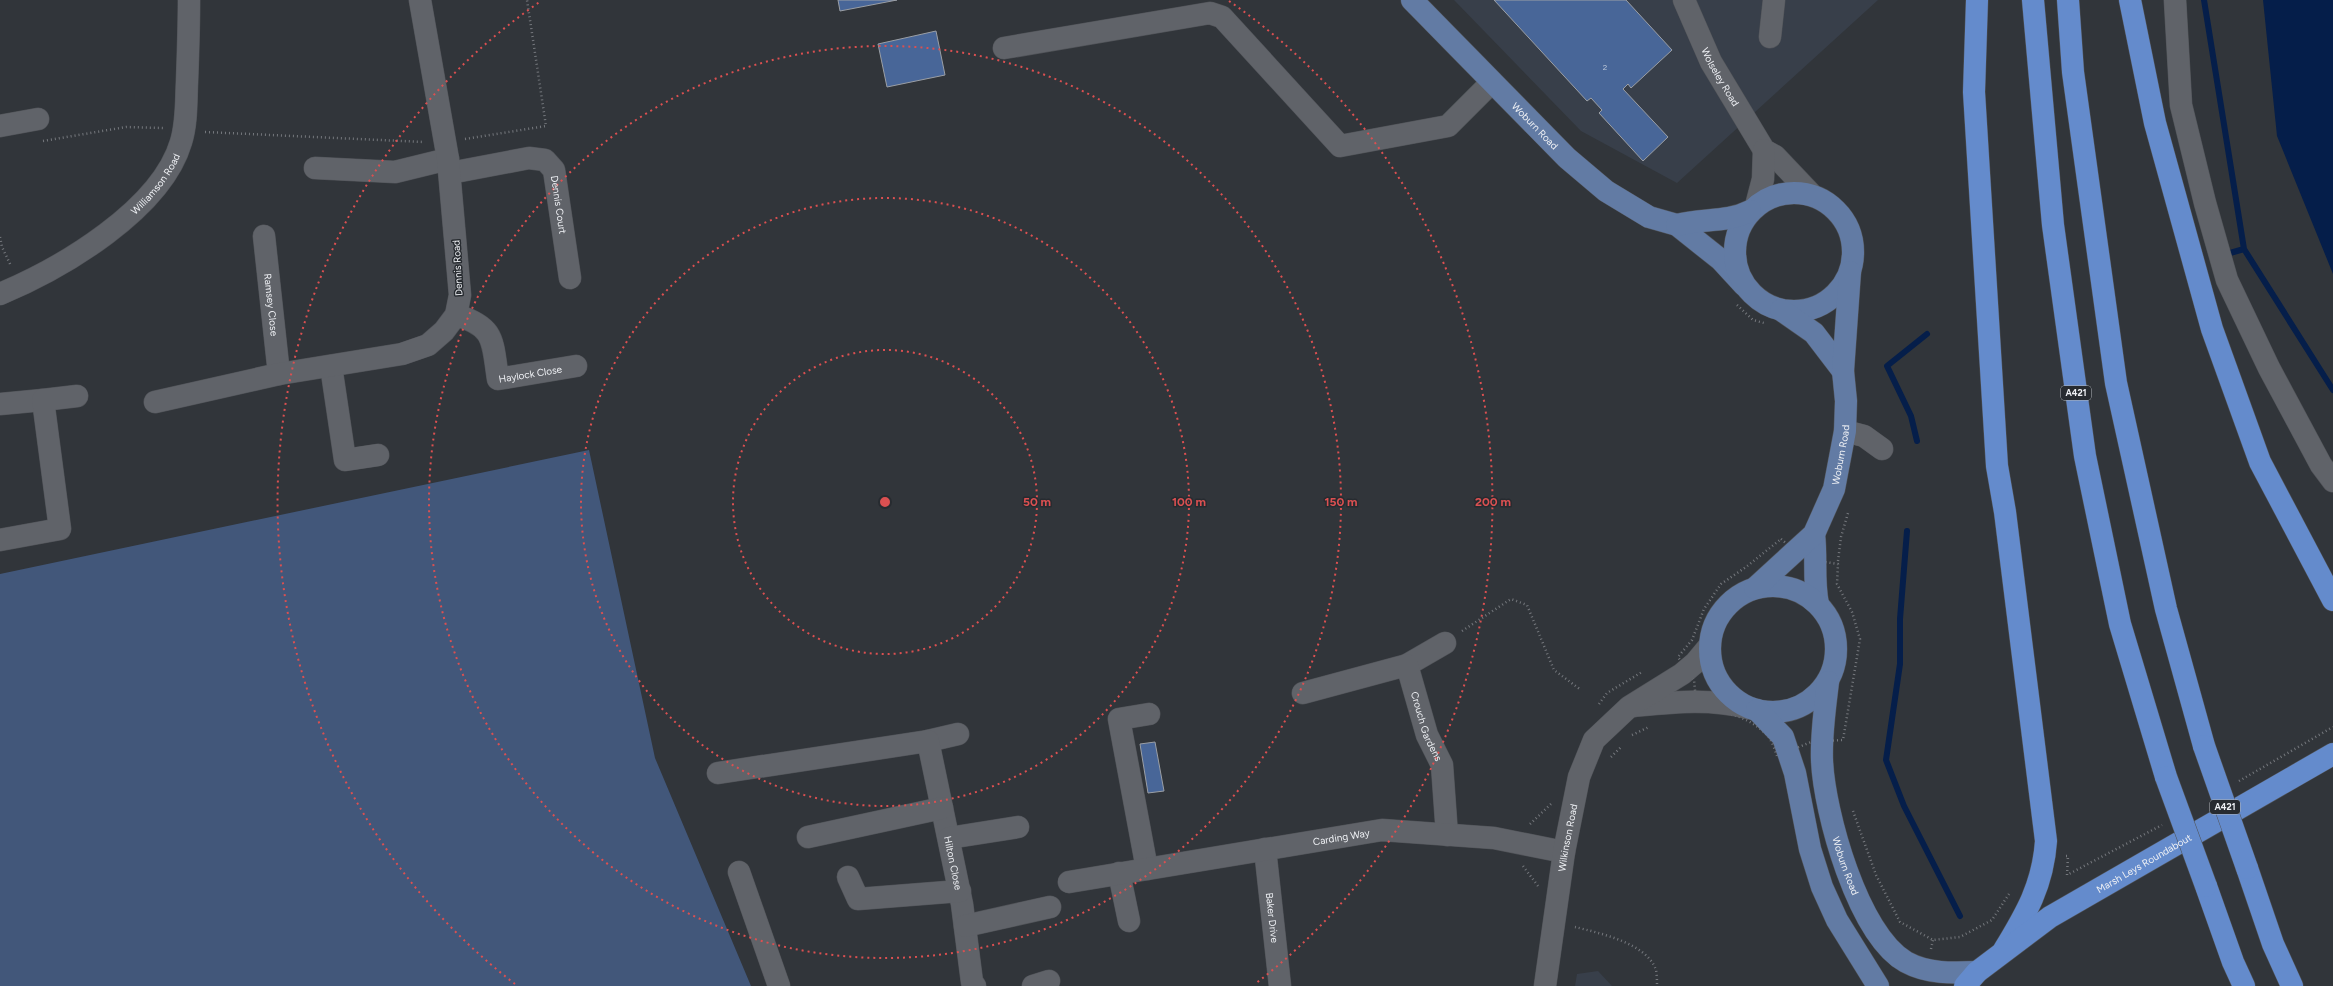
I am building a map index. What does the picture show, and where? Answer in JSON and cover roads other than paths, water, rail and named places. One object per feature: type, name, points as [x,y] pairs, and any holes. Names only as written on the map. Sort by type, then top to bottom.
[{"type":"highway","points":[[1977,0],[1974,92],[1997,466],[2005,512],[2044,820],[2045,858],[2036,892],[2026,913],[2004,950]]},
{"type":"highway","name":"A421","points":[[2033,0],[2053,225],[2085,456],[2120,624],[2166,777],[2233,962],[2244,986]]},
{"type":"highway","name":"A421","points":[[2068,0],[2073,72],[2116,384],[2166,609],[2204,746],[2273,944],[2292,986]]},
{"type":"highway","points":[[2130,0],[2155,123],[2212,329],[2260,462],[2333,600]]},
{"type":"highway","name":"Marsh Leys Roundabout","points":[[1971,979],[2004,950],[2050,917],[2333,754]]},
{"type":"main road","name":"Woburn Road","points":[[1412,0],[1567,158],[1606,191],[1649,217],[1677,225],[1721,260],[1744,285]]},
{"type":"main road","points":[[1781,310],[1799,311],[1816,307],[1831,298],[1843,285],[1850,269],[1852,245],[1850,233],[1841,217],[1828,204],[1812,195],[1797,193],[1783,194],[1769,198],[1753,209],[1739,228],[1734,247],[1736,266],[1744,285],[1754,296],[1767,305],[1781,310],[1814,333],[1843,371]]},
{"type":"main road","name":"Woburn Road","points":[[1677,225],[1692,221],[1729,219],[1753,209]]},
{"type":"main road","name":"Woburn Road","points":[[1755,588],[1814,534],[1834,489],[1845,431],[1846,402],[1843,371],[1850,269]]},
{"type":"main road","name":"Woburn Road","points":[[1814,534],[1816,561],[1814,576],[1818,604]]},
{"type":"main road","points":[[1753,709],[1777,713],[1797,708],[1815,698],[1828,682],[1835,662],[1836,641],[1830,621],[1818,604],[1805,594],[1789,587],[1772,585],[1755,588],[1738,596],[1724,609],[1714,626],[1710,645],[1712,664],[1719,683],[1732,698],[1753,709],[1776,728],[1783,737],[1789,751],[1810,849],[1822,887],[1837,920],[1878,986]]},
{"type":"main road","name":"Woburn Road","points":[[1828,682],[1822,743],[1824,783],[1837,844],[1870,920],[1885,944],[1896,955],[1919,968],[1950,973],[1971,979]]},
{"type":"street","name":"Williamson Road","points":[[0,294],[79,253],[122,221],[156,187],[172,165],[182,141],[186,106],[190,0]]},
{"type":"street","name":"Dennis Road","points":[[155,402],[279,374],[402,354],[428,345],[444,331],[456,315],[460,295],[448,158],[420,0]]},
{"type":"street","name":"Wolseley Road","points":[[1684,0],[1711,62],[1764,150],[1775,156],[1812,195]]},
{"type":"street","points":[[1770,37],[1774,0]]},
{"type":"street","points":[[2175,0],[2181,104],[2205,203],[2227,280],[2269,368],[2322,465],[2333,481]]},
{"type":"street","points":[[1004,48],[1210,13],[1222,17],[1340,146],[1448,126],[1492,82]]},
{"type":"street","points":[[0,126],[38,119]]},
{"type":"street","points":[[1753,209],[1763,179],[1764,150]]},
{"type":"street","name":"Dennis Court","points":[[315,168],[395,172],[448,158],[529,158],[545,160],[554,170],[570,278]]},
{"type":"street","name":"Ramsey Close","points":[[264,236],[279,374]]},
{"type":"street","name":"Haylock Close","points":[[456,315],[475,321],[486,329],[492,343],[498,379],[576,366]]},
{"type":"street","points":[[331,366],[345,460],[378,455]]},
{"type":"street","points":[[0,404],[78,396]]},
{"type":"street","points":[[0,540],[60,529],[57,497],[43,400]]},
{"type":"street","points":[[1845,431],[1864,436],[1882,449]]},
{"type":"street","points":[[1303,692],[1407,665],[1445,643]]},
{"type":"street","name":"Wilkinson Road","points":[[1545,986],[1564,852],[1578,777],[1594,740],[1629,707],[1687,669],[1710,645]]},
{"type":"street","name":"Crouch Gardens","points":[[1407,665],[1427,735],[1442,766],[1447,835]]},
{"type":"street","points":[[1629,707],[1695,708],[1724,702],[1753,709]]},
{"type":"street","points":[[1147,869],[1119,719],[1149,714]]},
{"type":"street","points":[[718,773],[928,741],[958,734]]},
{"type":"street","name":"Hilton Close","points":[[928,741],[960,891],[965,926],[968,985]]},
{"type":"street","points":[[808,837],[942,808]]},
{"type":"street","points":[[948,838],[1018,826]]},
{"type":"street","name":"Carding Way","points":[[1069,882],[1382,830],[1494,838],[1564,852]]},
{"type":"street","name":"Baker Drive","points":[[1265,849],[1280,986]]},
{"type":"street","points":[[738,872],[779,986]]},
{"type":"street","points":[[1119,873],[1129,921]]},
{"type":"street","points":[[848,877],[858,900],[960,891]]},
{"type":"street","points":[[965,926],[1050,907]]},
{"type":"waterway","points":[[2204,0],[2244,249],[2333,390]]},
{"type":"waterway","points":[[2230,253],[2244,249]]},
{"type":"waterway","points":[[1917,441],[1911,416],[1887,366],[1927,334]]},
{"type":"waterway","points":[[1907,531],[1900,619],[1900,664],[1886,760],[1904,806],[1960,916]]}]
